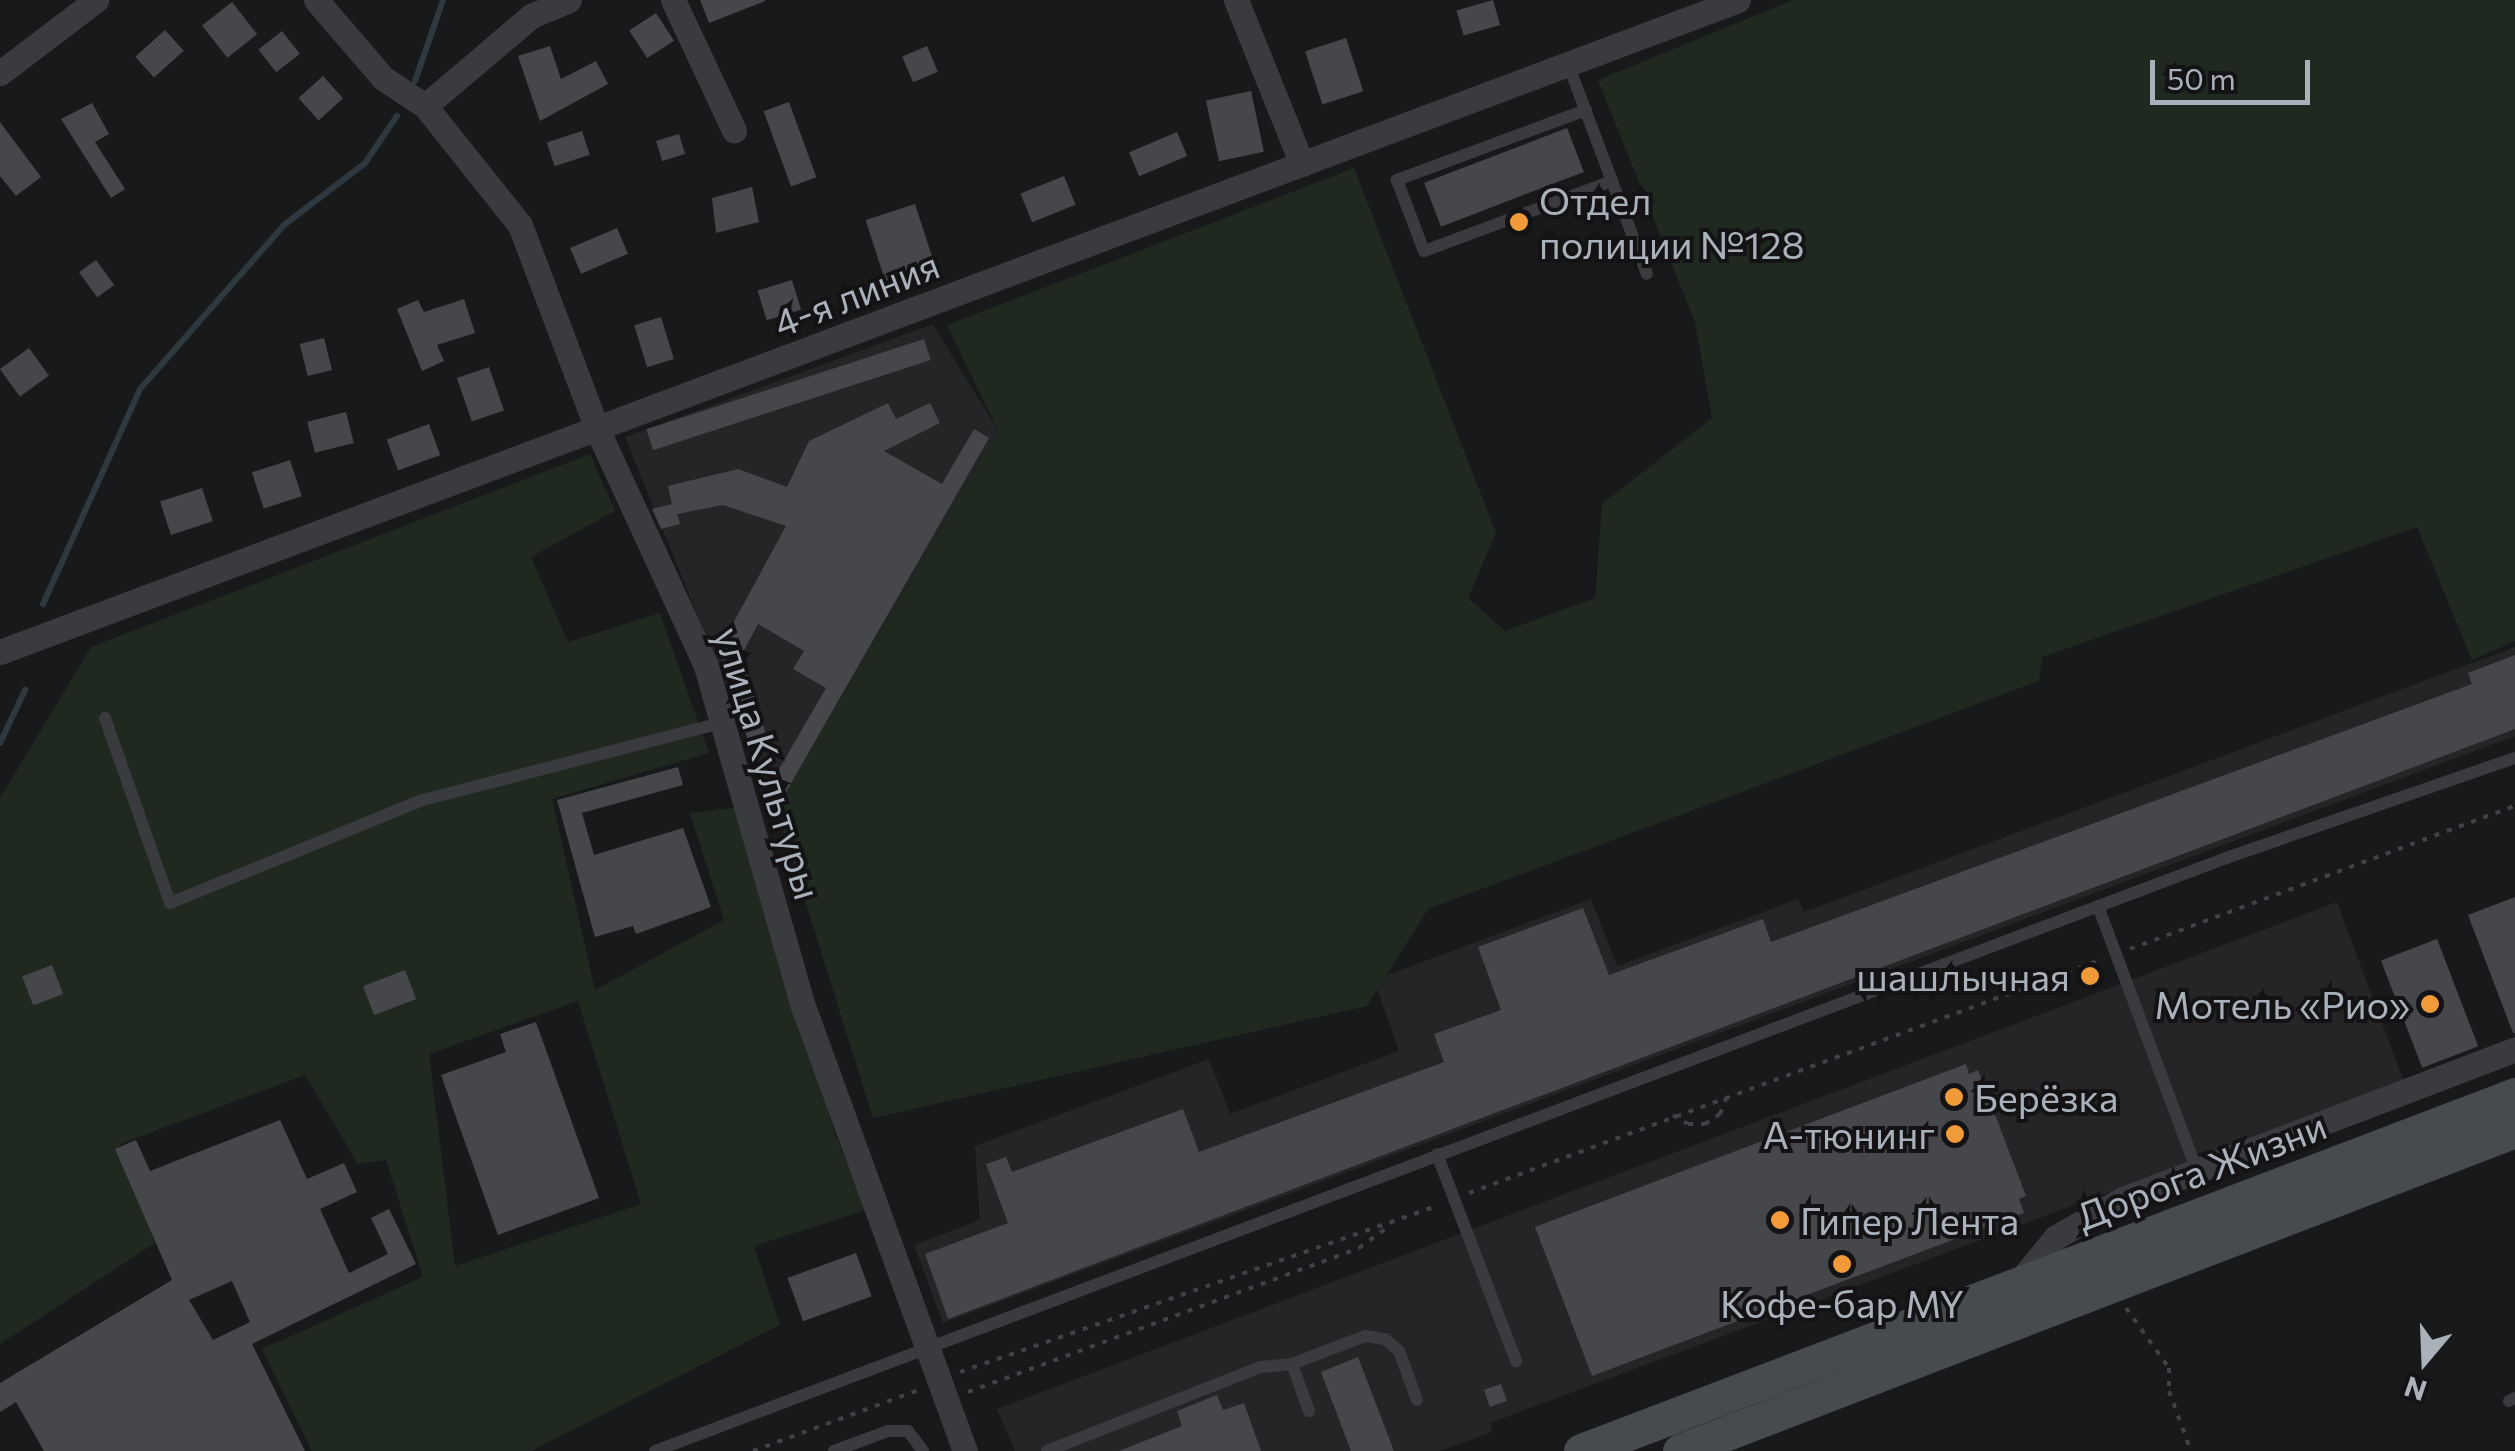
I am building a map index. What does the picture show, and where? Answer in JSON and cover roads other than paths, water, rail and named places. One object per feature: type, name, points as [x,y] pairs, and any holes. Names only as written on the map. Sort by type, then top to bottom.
[{"type":"main road","name":"Дорога Жизни","points":[[1581,1451],[2515,1095]]},
{"type":"main road","name":"Дорога Жизни","points":[[1680,1451],[2515,1130]]},
{"type":"street","points":[[0,73],[96,0]]},
{"type":"street","name":"улица Культуры","points":[[316,0],[384,78],[425,106],[520,224],[598,432],[706,666],[803,1006],[924,1346],[936,1390],[965,1451]]},
{"type":"street","points":[[425,106],[531,16],[568,0]]},
{"type":"street","points":[[673,0],[734,130]]},
{"type":"street","points":[[1236,0],[1302,164]]},
{"type":"street","name":"4-я линия","points":[[0,652],[598,432],[1738,0]]},
{"type":"street","points":[[2016,1285],[2056,1237],[2082,1220],[2196,1171],[2515,1050]]},
{"type":"lane","points":[[1568,64],[1647,274]]},
{"type":"lane","points":[[1586,110],[1397,180],[1424,251],[1612,182]]},
{"type":"lane","points":[[105,718],[170,904],[423,800],[725,722]]},
{"type":"lane","points":[[655,1451],[924,1346],[2098,906],[2515,758]]},
{"type":"lane","points":[[2098,906],[2196,1171]]},
{"type":"lane","points":[[1437,1154],[1516,1361]]},
{"type":"lane","points":[[1047,1451],[1260,1367],[1292,1364],[1366,1336],[1384,1339],[1399,1352],[1418,1400]]},
{"type":"lane","points":[[1292,1364],[1309,1411]]},
{"type":"lane","points":[[834,1451],[888,1431],[908,1431],[923,1451]]},
{"type":"waterway","points":[[415,81],[443,0]]},
{"type":"waterway","points":[[43,604],[140,389],[284,225],[365,163],[397,116]]},
{"type":"waterway","points":[[0,743],[25,690]]},
{"type":"place","name":"Отдел полиции №128","points":[[1519,222]]},
{"type":"place","name":"шашлычная","points":[[2090,976]]},
{"type":"place","name":"Мотель «Рио»","points":[[2430,1004]]},
{"type":"place","name":"Берёзка","points":[[1954,1097]]},
{"type":"place","name":"А-тюнинг","points":[[1955,1134]]},
{"type":"place","name":"Гипер Лента","points":[[1780,1220]]},
{"type":"place","name":"Кофе-бар MY","points":[[1842,1264]]}]
